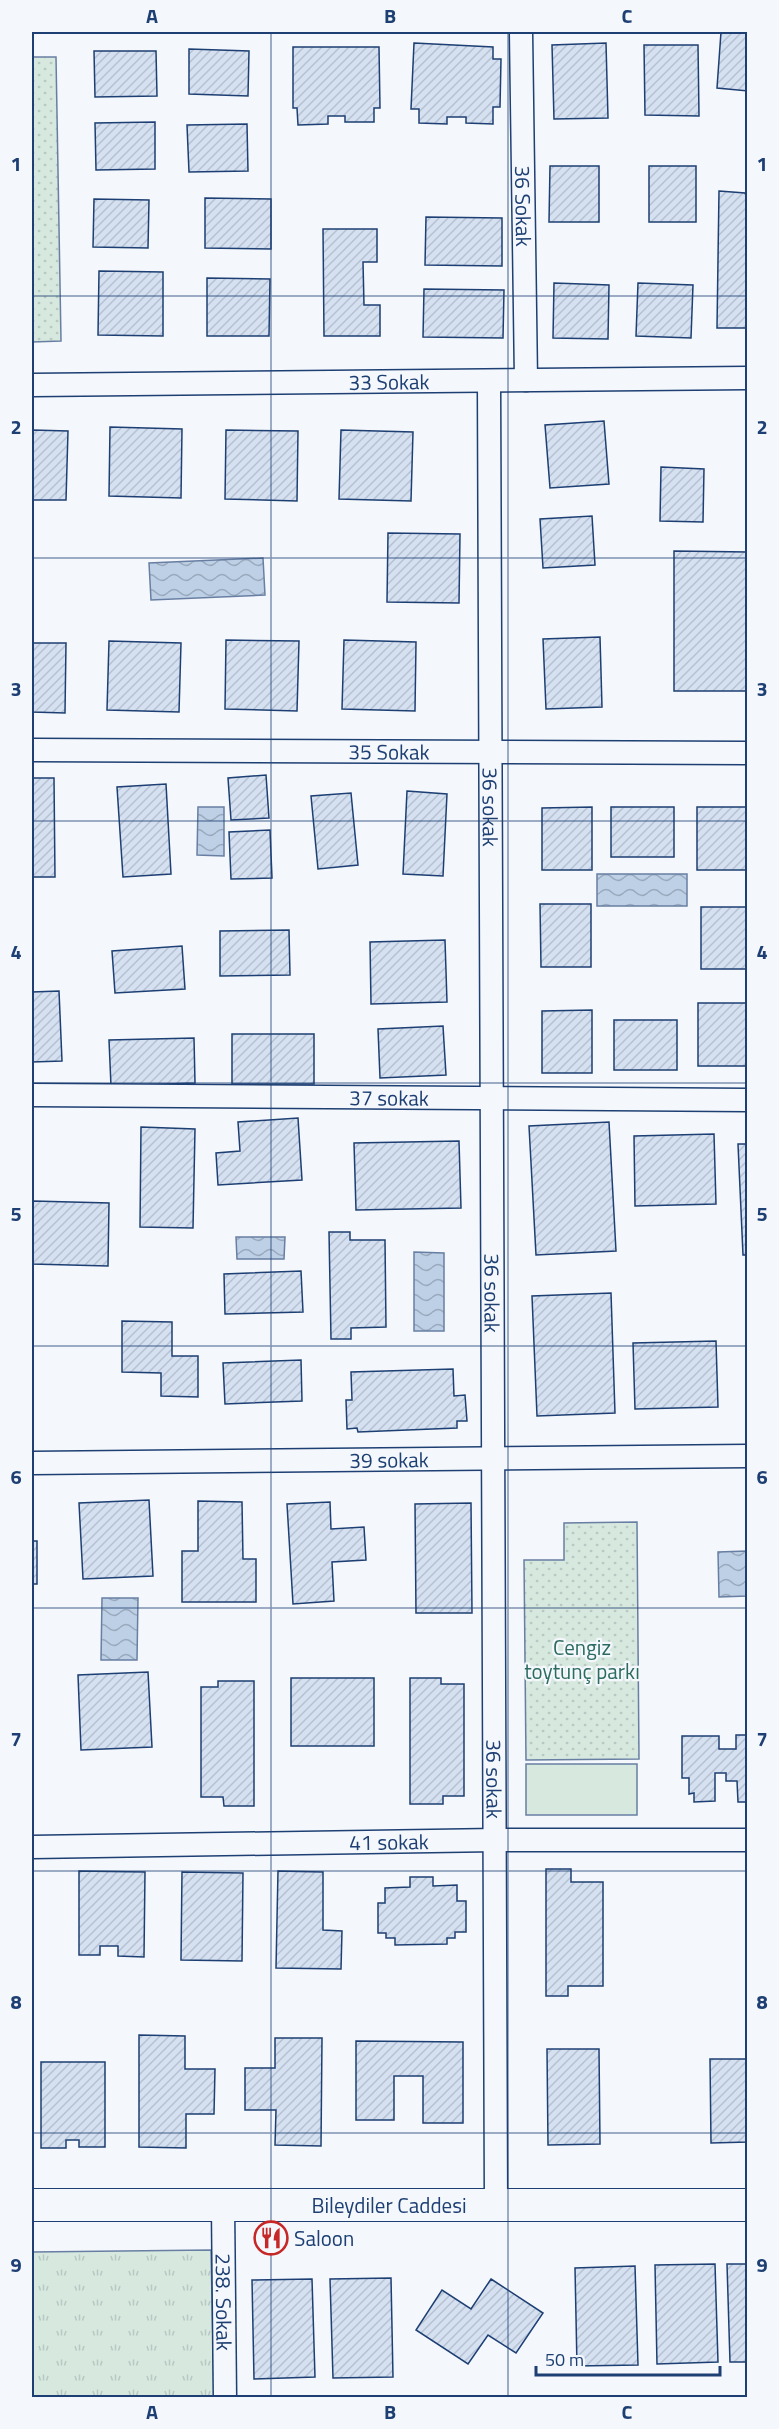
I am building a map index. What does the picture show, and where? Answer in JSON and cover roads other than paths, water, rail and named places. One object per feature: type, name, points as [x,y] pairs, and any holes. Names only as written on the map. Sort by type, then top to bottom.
[{"type":"street","name":"36 Sokak","points":[[521,32],[526,380]]},
{"type":"street","name":"33 Sokak","points":[[32,385],[747,378]]},
{"type":"street","name":"36 sokak","points":[[489,381],[496,2205]]},
{"type":"street","name":"35 Sokak","points":[[32,750],[747,753]]},
{"type":"street","name":"37 sokak","points":[[32,1095],[747,1100]]},
{"type":"street","name":"39 sokak","points":[[32,1463],[747,1455]]},
{"type":"street","name":"41 sokak","points":[[32,1847],[496,1840],[747,1839]]},
{"type":"street","name":"Bileydiler Caddesi","points":[[32,2205],[747,2205]]},
{"type":"street","name":"238. Sokak","points":[[223,2206],[225,2397]]},
{"type":"water","points":[[263,558],[265,595],[151,600],[149,563]]},
{"type":"water","points":[[198,807],[224,807],[224,856],[197,855]]},
{"type":"water","points":[[597,874],[687,874],[687,906],[597,906]]},
{"type":"water","points":[[236,1237],[285,1237],[284,1259],[237,1259]]},
{"type":"water","points":[[414,1252],[444,1253],[444,1331],[414,1331]]},
{"type":"water","points":[[747,1551],[747,1596],[719,1597],[718,1552]]},
{"type":"water","points":[[102,1598],[138,1598],[137,1660],[101,1660]]},
{"type":"place","name":"Saloon","points":[[271,2238]]},
{"type":"park label","name":"Cengiz toytunç parkı","points":[[582,1659]]}]
